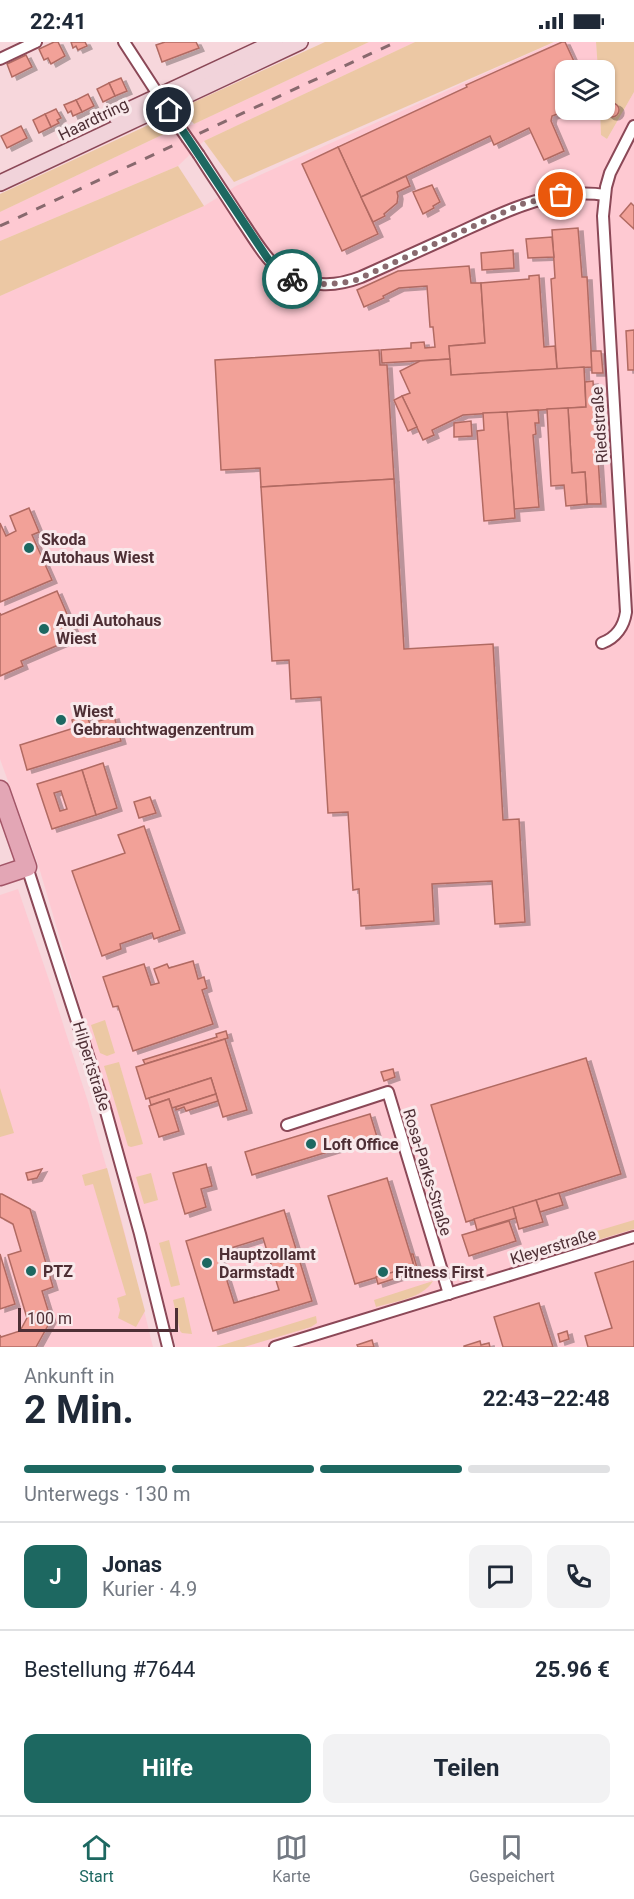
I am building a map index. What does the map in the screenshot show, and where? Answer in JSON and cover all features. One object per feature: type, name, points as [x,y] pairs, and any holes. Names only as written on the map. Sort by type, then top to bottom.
[{"type":"main road","name":"Haardtring","points":[[0,183],[275,42]]},
{"type":"main road","name":"Haardtring","points":[[0,172],[300,42]]},
{"type":"main road","name":"Hilpertstraße","points":[[0,790],[27,867]]},
{"type":"main road","points":[[0,876],[27,867]]},
{"type":"street","points":[[0,59],[36,42]]},
{"type":"street","points":[[124,42],[268,259],[282,273],[301,282],[318,284],[350,281],[530,201],[570,194],[605,195]]},
{"type":"street","name":"Riedstraße","points":[[602,643],[622,627],[626,612],[602,223],[605,195],[614,164],[634,126]]},
{"type":"street","name":"Hilpertstraße","points":[[27,867],[105,1108],[168,1347]]},
{"type":"street","name":"Rosa-Parks-Straße","points":[[287,1125],[388,1092],[449,1294]]},
{"type":"street","name":"Kleyerstraße","points":[[275,1347],[634,1237]]},
{"type":"shaded area","points":[[325,42],[369,42],[194,124],[181,108]]},
{"type":"shaded area","points":[[369,42],[415,42],[204,141],[178,166],[0,241],[0,212],[166,133],[194,124]]},
{"type":"shaded area","points":[[415,42],[554,42],[234,182],[204,141]]},
{"type":"shaded area","points":[[555,42],[596,42],[597,60],[555,60],[555,120],[600,120],[601,135],[607,139],[634,92],[634,1347],[176,1347],[118,1135],[38,864],[0,759],[0,296],[204,206],[236,186]]},
{"type":"shaded area","points":[[596,42],[634,42],[634,92],[607,139],[601,135],[600,120],[615,120],[615,60],[597,60]]},
{"type":"shaded area","points":[[157,121],[166,133],[0,212],[0,194]]},
{"type":"shaded area","points":[[178,166],[204,206],[0,296],[0,241]]},
{"type":"shaded area","points":[[18,889],[88,1102],[123,1226],[153,1347],[0,1347],[0,895]]},
{"type":"shaded area","points":[[105,1020],[115,1053],[107,1056],[100,1053],[91,1025]]},
{"type":"shaded area","points":[[119,1062],[143,1144],[131,1147],[128,1146],[104,1066]]},
{"type":"shaded area","points":[[0,1088],[14,1133],[0,1137]]},
{"type":"shaded area","points":[[107,1168],[145,1311],[136,1327],[118,1318],[120,1310],[117,1298],[126,1295],[93,1184],[85,1186],[82,1175]]},
{"type":"shaded area","points":[[151,1173],[158,1200],[144,1204],[136,1177]]},
{"type":"shaded area","points":[[634,1220],[634,1229],[532,1260],[530,1251]]},
{"type":"shaded area","points":[[169,1240],[180,1285],[171,1287],[159,1243]]},
{"type":"shaded area","points":[[433,1281],[415,1296],[376,1307],[374,1300]]},
{"type":"shaded area","points":[[184,1297],[192,1334],[180,1331],[173,1300]]},
{"type":"shaded area","points":[[316,1316],[317,1323],[311,1327],[244,1347],[216,1347]]},
{"type":"building","points":[[58,42],[65,56],[51,64],[48,58],[44,60],[39,49]]},
{"type":"building","points":[[71,42],[85,42],[87,46],[78,50],[76,46],[73,48]]},
{"type":"building","points":[[165,42],[196,42],[199,48],[162,62],[156,45]]},
{"type":"building","points":[[565,42],[573,60],[555,60],[555,115],[552,116],[551,121],[564,151],[544,160],[529,128],[494,145],[490,136],[361,197],[338,147],[467,87],[466,85]]},
{"type":"building","points":[[26,55],[32,67],[12,77],[7,64]]},
{"type":"building","points":[[121,78],[127,91],[115,96],[109,83]]},
{"type":"building","points":[[109,83],[115,96],[103,102],[97,89]]},
{"type":"building","points":[[88,94],[94,106],[82,112],[76,100]]},
{"type":"building","points":[[76,100],[82,112],[73,116],[71,111],[68,113],[64,105]]},
{"type":"building","points":[[615,103],[619,107],[619,113],[615,117]]},
{"type":"building","points":[[56,109],[61,118],[57,120],[59,123],[51,127],[45,114]]},
{"type":"building","points":[[45,114],[51,127],[39,133],[33,120]]},
{"type":"building","points":[[21,126],[27,138],[7,148],[1,136]]},
{"type":"building","points":[[338,147],[378,234],[342,251],[302,164]]},
{"type":"building","points":[[406,176],[410,186],[397,192],[397,203],[384,214],[385,216],[373,222],[361,197]]},
{"type":"building","points":[[432,185],[440,202],[423,214],[413,192]]},
{"type":"building","points":[[631,203],[634,206],[634,229],[620,216]]},
{"type":"building","points":[[578,228],[582,277],[587,277],[592,367],[557,369],[551,279],[555,278],[552,230]]},
{"type":"building","points":[[552,237],[554,257],[528,258],[526,239]]},
{"type":"building","points":[[513,250],[514,268],[482,270],[481,253]]},
{"type":"building","points":[[469,266],[471,283],[481,283],[485,343],[449,346],[450,359],[382,363],[381,350],[411,348],[411,343],[424,342],[425,348],[435,347],[433,327],[430,327],[427,286],[399,288],[364,307],[357,290],[398,271]]},
{"type":"building","points":[[539,275],[544,347],[555,346],[557,369],[451,375],[449,346],[485,343],[481,283],[529,279],[529,276]]},
{"type":"building","points":[[634,330],[634,370],[628,370],[626,331]]},
{"type":"building","points":[[379,350],[380,365],[387,365],[394,479],[261,487],[260,468],[221,470],[215,360]]},
{"type":"building","points":[[591,351],[601,351],[603,373],[592,373]]},
{"type":"building","points":[[450,359],[451,375],[584,367],[586,407],[463,415],[432,430],[434,435],[423,440],[402,396],[410,393],[400,371],[420,361]]},
{"type":"building","points":[[593,381],[601,504],[587,504],[585,472],[572,473],[568,408],[586,407],[585,382]]},
{"type":"building","points":[[402,396],[417,427],[408,431],[394,400]]},
{"type":"building","points":[[568,408],[572,473],[585,472],[587,504],[566,506],[564,485],[551,486],[547,409]]},
{"type":"building","points":[[538,410],[539,423],[535,423],[536,434],[533,435],[539,507],[514,509],[507,412]]},
{"type":"building","points":[[507,412],[515,518],[484,521],[477,431],[484,430],[483,413]]},
{"type":"building","points":[[471,421],[472,436],[454,437],[454,423]]},
{"type":"building","points":[[394,479],[404,649],[493,644],[503,820],[519,819],[525,922],[495,924],[492,881],[432,884],[434,921],[361,926],[359,889],[353,890],[348,812],[328,813],[321,697],[291,699],[289,660],[272,661],[261,487]]},
{"type":"building","name":"Skoda Autohaus Wiest","points":[[29,508],[39,532],[32,535],[52,580],[0,602],[0,523],[6,536],[16,531],[10,516]]},
{"type":"building","points":[[57,591],[77,637],[21,661],[23,666],[0,676],[0,613],[1,615]]},
{"type":"building","points":[[87,716],[90,724],[114,716],[121,741],[27,770],[20,745],[74,728],[72,720]]},
{"type":"building","points":[[103,763],[117,808],[96,815],[82,770]]},
{"type":"building","points":[[82,770],[96,815],[52,829],[37,784]],"holes":[[[61,791],[67,809],[60,811],[54,793]]]},
{"type":"building","points":[[150,797],[156,813],[139,818],[134,802]]},
{"type":"building","points":[[144,826],[180,930],[154,939],[152,933],[120,944],[121,949],[102,956],[72,871],[125,853],[118,835]]},
{"type":"building","points":[[193,961],[198,979],[204,977],[207,988],[202,990],[213,1024],[133,1051],[118,1006],[113,1007],[103,977],[144,964],[151,985],[159,983],[154,969],[167,964],[169,968]]},
{"type":"building","points":[[226,1031],[228,1038],[145,1064],[143,1060],[217,1037],[216,1034]]},
{"type":"building","points":[[225,1039],[247,1110],[223,1117],[211,1078],[146,1099],[136,1067]]},
{"type":"building","points":[[586,1058],[621,1174],[466,1222],[431,1105]]},
{"type":"building","points":[[393,1069],[395,1077],[384,1081],[381,1072]]},
{"type":"building","points":[[211,1078],[216,1094],[172,1108],[169,1099],[151,1105],[149,1098]]},
{"type":"building","points":[[216,1094],[218,1101],[186,1111],[184,1107],[176,1110],[176,1107]]},
{"type":"building","points":[[169,1099],[179,1131],[159,1137],[149,1106]]},
{"type":"building","name":"Loft Office","points":[[370,1114],[377,1137],[252,1175],[245,1152]]},
{"type":"building","points":[[206,1164],[212,1186],[201,1189],[206,1207],[185,1214],[173,1173]]},
{"type":"building","points":[[42,1169],[37,1178],[28,1180],[26,1173]]},
{"type":"building","points":[[387,1178],[414,1266],[355,1284],[328,1196]]},
{"type":"building","points":[[559,1193],[563,1205],[540,1212],[536,1200]]},
{"type":"building","name":"PTZ","points":[[0,1194],[30,1209],[53,1287],[42,1291],[51,1320],[36,1347],[0,1347],[0,1335],[1,1337],[20,1331],[27,1318],[8,1255],[21,1251],[13,1224],[0,1217]]},
{"type":"building","points":[[536,1200],[543,1222],[519,1229],[513,1207]]},
{"type":"building","points":[[513,1207],[516,1218],[477,1230],[474,1219]]},
{"type":"building","name":"Hauptzollamt Darmstadt","points":[[284,1210],[312,1301],[213,1331],[186,1241]],"holes":[[[263,1238],[279,1290],[234,1303],[218,1252]]]},
{"type":"building","points":[[509,1221],[516,1241],[469,1256],[462,1235]]},
{"type":"building","name":"PTZ","points":[[0,1254],[15,1304],[0,1309]]},
{"type":"building","points":[[411,1254],[413,1254],[418,1271],[378,1284],[376,1277],[414,1266]]},
{"type":"building","points":[[634,1261],[634,1347],[588,1347],[585,1336],[612,1328],[595,1273]]},
{"type":"building","points":[[539,1303],[553,1347],[503,1347],[494,1317]]},
{"type":"building","points":[[567,1331],[569,1339],[560,1342],[558,1334]]},
{"type":"building","points":[[372,1340],[374,1347],[358,1347],[357,1345]]},
{"type":"building","points":[[480,1341],[481,1345],[489,1343],[490,1347],[464,1347],[464,1346]]},
{"type":"railway","points":[[0,226],[396,42]]},
{"type":"way so far","points":[[292,279],[324,284],[356,280],[522,204],[561,195]]},
{"type":"place","name":"Skoda Autohaus Wiest","points":[[29,548]]},
{"type":"place","name":"Audi Autohaus Wiest","points":[[44,629]]},
{"type":"place","name":"Wiest Gebrauchtwagenzentrum","points":[[61,720]]},
{"type":"place","name":"Loft Office","points":[[311,1144]]},
{"type":"place","name":"Hauptzollamt Darmstadt","points":[[207,1263]]},
{"type":"place","name":"PTZ","points":[[31,1271]]},
{"type":"place","name":"Fitness First","points":[[383,1272]]},
{"type":"route","points":[[169,110],[268,259],[292,279]]}]
